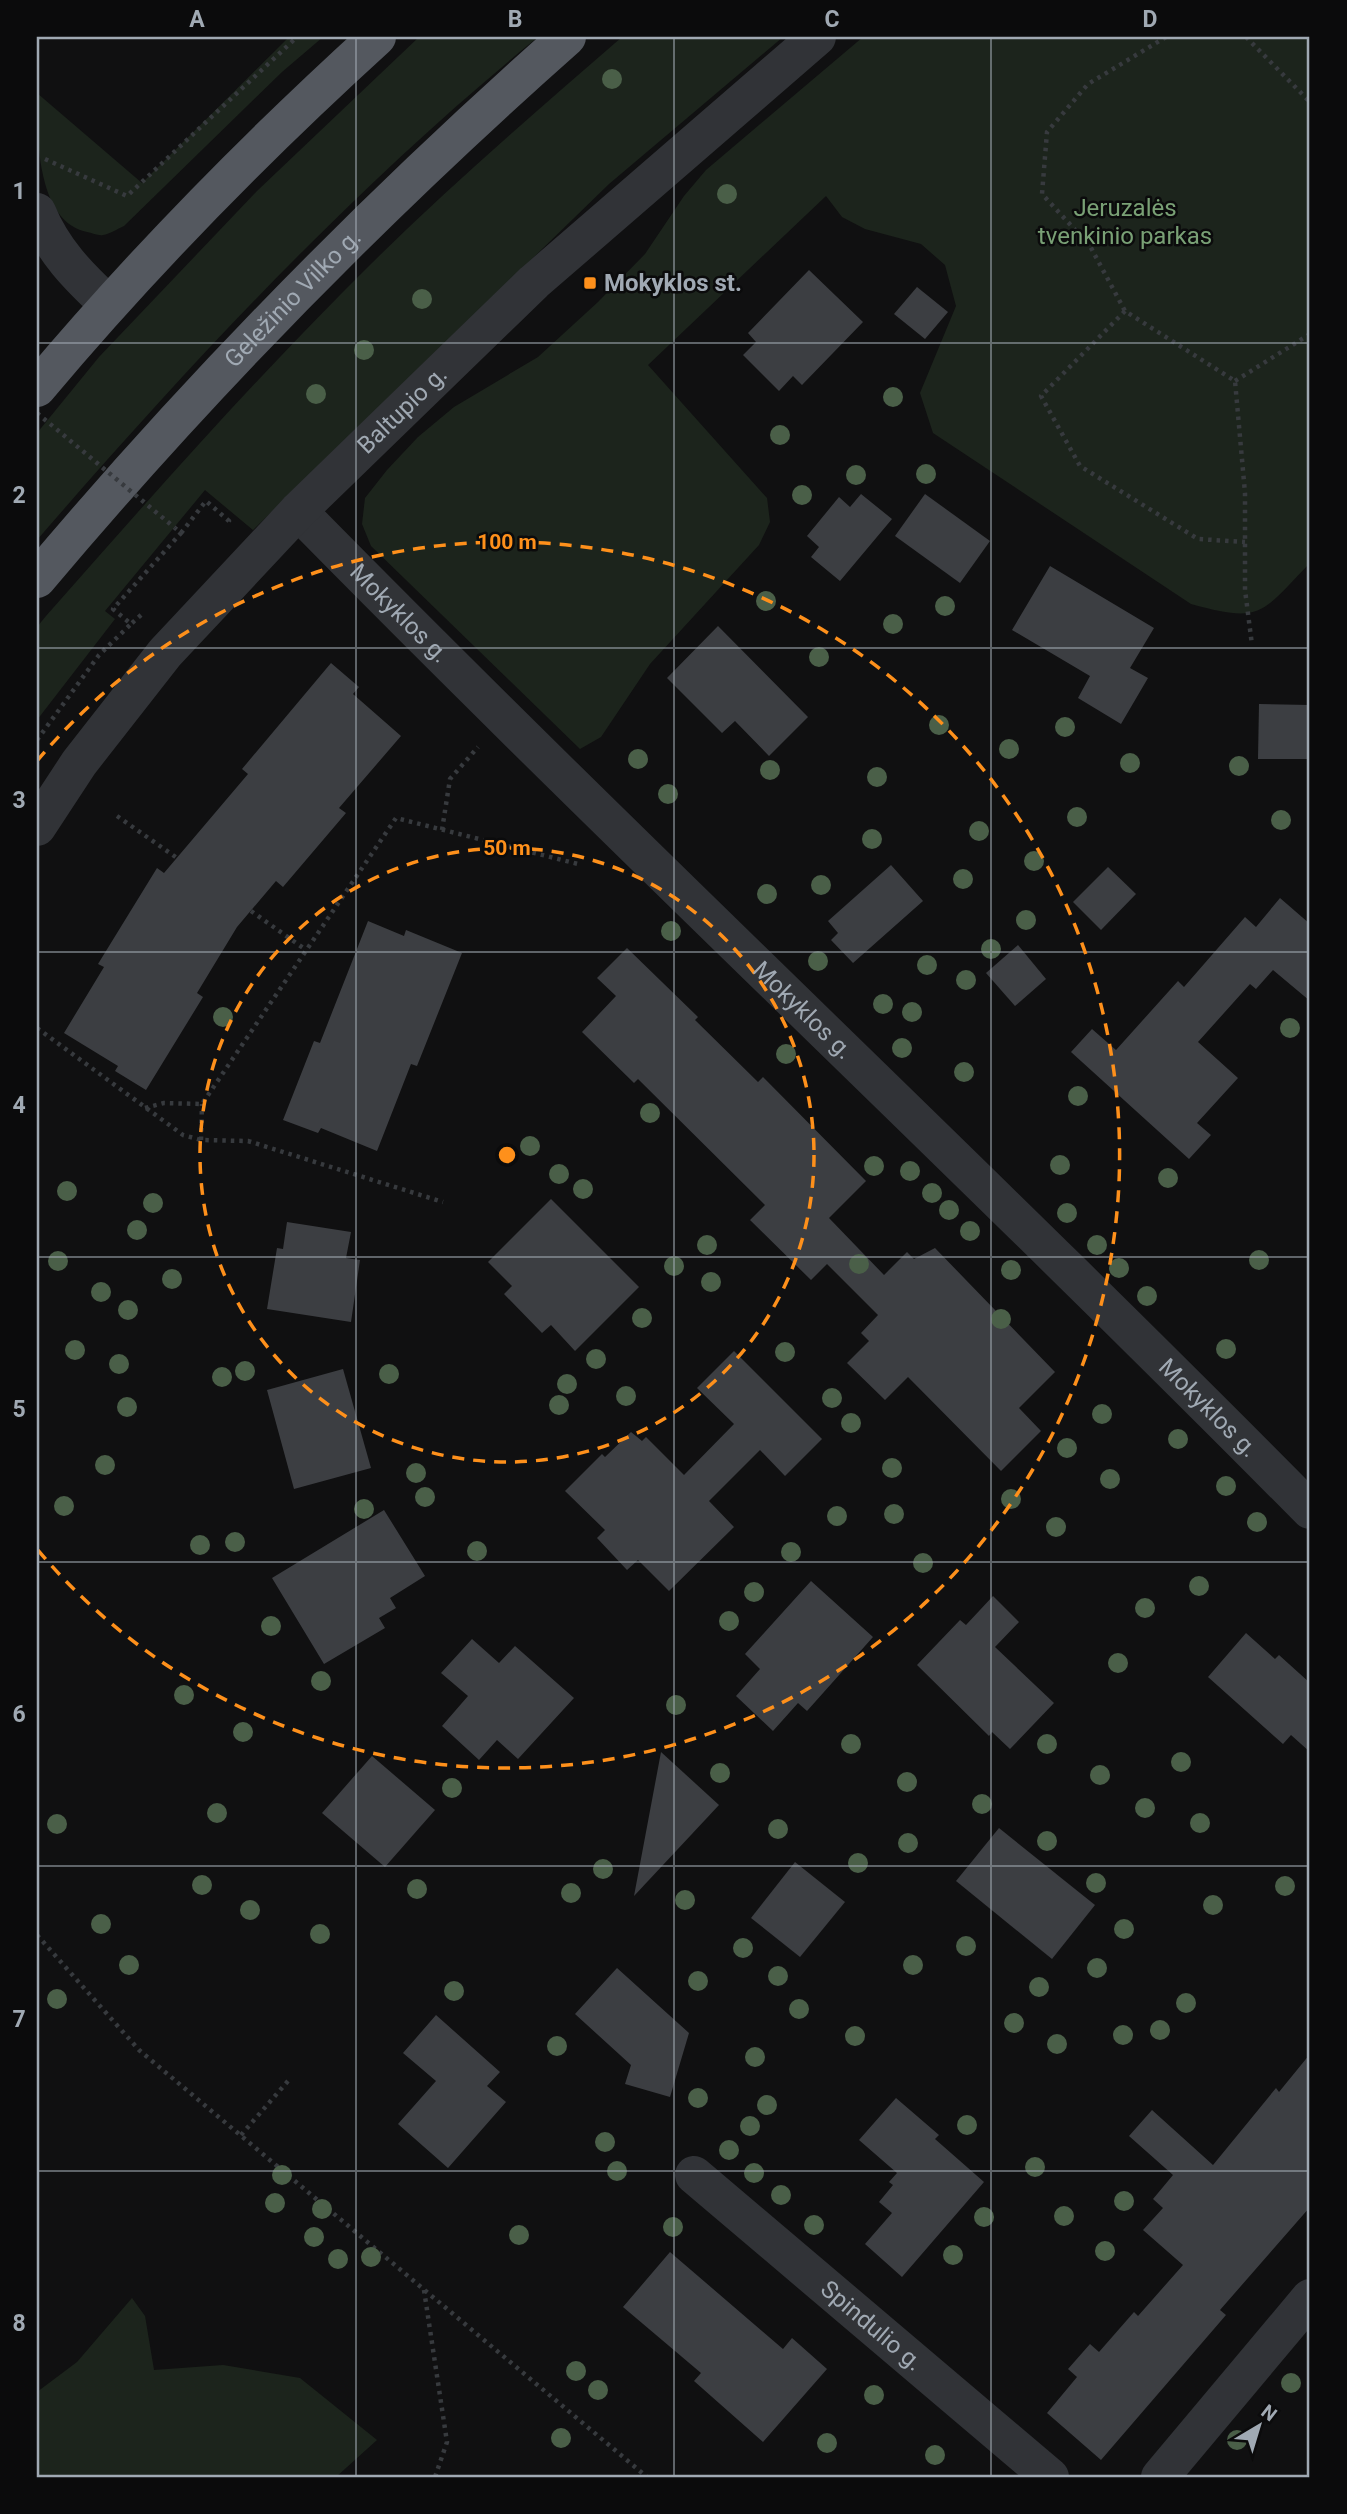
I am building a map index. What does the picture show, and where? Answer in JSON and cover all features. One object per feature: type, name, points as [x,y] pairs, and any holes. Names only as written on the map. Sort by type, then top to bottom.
[{"type":"highway","points":[[37,388],[108,304],[265,141],[377,37]]},
{"type":"highway","name":"Geležinio Vilko g.","points":[[37,579],[137,460],[241,348],[368,219],[567,37]]},
{"type":"street","name":"Baltupio g.","points":[[37,827],[79,763],[165,653],[298,511],[534,282],[817,37]]},
{"type":"street","points":[[37,212],[46,235],[71,271],[108,304]]},
{"type":"street","name":"Mokyklos g.","points":[[298,511],[504,717],[1146,1345],[1310,1510]]},
{"type":"street","name":"Spindulio g.","points":[[694,2175],[1050,2477]]},
{"type":"street","points":[[1160,2477],[1310,2298]]},
{"type":"path","points":[[45,159],[127,196],[297,37]]},
{"type":"path","points":[[1166,37],[1088,84],[1046,132],[1042,194],[1090,246],[1125,311],[1235,381]]},
{"type":"path","points":[[1246,37],[1310,102]]},
{"type":"path","points":[[1125,311],[1041,396],[1080,466],[1198,539],[1245,542]]},
{"type":"path","points":[[1235,381],[1310,334]]},
{"type":"path","points":[[1235,381],[1245,493],[1245,590],[1252,645]]},
{"type":"path","points":[[37,413],[181,533]]},
{"type":"path","points":[[131,624],[113,609],[206,501],[229,521],[217,543],[242,568]]},
{"type":"path","points":[[37,740],[99,655],[150,606]]},
{"type":"path","points":[[442,830],[450,779],[504,717]]},
{"type":"path","points":[[117,816],[177,858]]},
{"type":"path","points":[[201,1140],[202,1104],[396,818],[579,864]]},
{"type":"path","points":[[251,911],[306,950]]},
{"type":"path","points":[[37,1028],[183,1135],[201,1140],[248,1141],[443,1202]]},
{"type":"path","points":[[145,1108],[164,1103],[202,1104]]},
{"type":"path","points":[[37,1935],[139,2050],[647,2477]]},
{"type":"path","points":[[241,2135],[288,2081]]},
{"type":"path","points":[[424,2289],[447,2442],[435,2477]]},
{"type":"green space","points":[[289,37],[323,37],[282,72],[124,226],[108,234],[97,235],[70,225],[58,212],[49,194],[39,153],[37,93],[142,183]]},
{"type":"green space","points":[[419,37],[538,37],[470,94],[339,215],[215,342],[37,540],[37,433],[99,357],[257,191]]},
{"type":"green space","points":[[622,37],[783,37],[609,184],[253,530],[205,490],[105,611],[115,619],[37,720],[37,627],[46,616],[227,413],[340,295],[443,195]]},
{"type":"green space","name":"Jeruzalės tvenkinio parkas","points":[[863,37],[1310,37],[1310,563],[1281,593],[1259,610],[1233,613],[1191,604],[933,433],[920,393],[956,306],[945,265],[921,244],[865,229],[842,217],[826,196],[648,365],[767,498],[770,522],[759,545],[650,664],[601,737],[580,749],[371,546],[362,524],[365,498],[418,437],[454,407],[538,357],[598,302],[645,254],[684,196],[706,170]]},
{"type":"green space","points":[[132,2298],[145,2316],[154,2370],[223,2365],[300,2378],[377,2440],[336,2477],[37,2477],[37,2392],[77,2362]]},
{"type":"building","points":[[809,270],[863,322],[802,385],[793,376],[779,391],[743,355],[756,342],[748,333]]},
{"type":"building","points":[[917,287],[948,312],[925,339],[894,314]]},
{"type":"building","points":[[861,494],[892,519],[840,581],[811,557],[819,547],[807,536],[839,497],[850,507]]},
{"type":"building","points":[[925,494],[990,541],[960,583],[895,536]]},
{"type":"building","points":[[1050,566],[1154,628],[1130,668],[1148,678],[1121,724],[1078,698],[1090,676],[1012,630]]},
{"type":"building","points":[[718,626],[808,717],[769,756],[735,721],[722,733],[667,678]]},
{"type":"building","points":[[331,663],[359,687],[353,694],[401,736],[339,808],[346,813],[283,887],[276,881],[237,927],[197,993],[203,997],[146,1090],[115,1071],[118,1066],[64,1033],[104,967],[98,964],[157,868],[164,873],[248,774],[242,769]]},
{"type":"building","points":[[1259,704],[1310,705],[1310,759],[1258,759]]},
{"type":"building","points":[[891,865],[923,901],[853,963],[831,940],[838,933],[828,921]]},
{"type":"building","points":[[1108,867],[1136,894],[1101,930],[1073,902]]},
{"type":"building","points":[[1280,898],[1310,924],[1310,1001],[1273,970],[1256,989],[1250,984],[1198,1042],[1238,1078],[1197,1123],[1211,1135],[1189,1159],[1071,1052],[1092,1029],[1116,1050],[1178,981],[1184,987],[1245,917],[1256,927]]},
{"type":"building","points":[[368,921],[404,936],[406,930],[462,953],[417,1066],[411,1064],[377,1151],[321,1128],[318,1133],[283,1120],[314,1041],[320,1043]]},
{"type":"building","points":[[1018,945],[1046,979],[1015,1006],[986,973]]},
{"type":"building","points":[[627,948],[698,1017],[695,1020],[758,1082],[763,1077],[866,1181],[829,1218],[884,1275],[907,1252],[914,1259],[935,1248],[1055,1372],[1019,1408],[1041,1431],[1001,1471],[908,1377],[885,1400],[847,1363],[869,1341],[861,1333],[878,1315],[827,1264],[811,1280],[750,1220],[765,1205],[638,1079],[634,1083],[582,1032],[616,996],[597,978]]},
{"type":"building","points":[[551,1199],[639,1287],[575,1351],[551,1325],[542,1333],[504,1294],[512,1286],[488,1262]]},
{"type":"building","points":[[287,1222],[351,1232],[346,1258],[360,1260],[351,1322],[267,1309],[277,1248],[283,1249]]},
{"type":"building","points":[[734,1351],[822,1439],[785,1476],[760,1450],[709,1501],[734,1527],[669,1591],[638,1560],[627,1570],[597,1538],[605,1530],[565,1491],[602,1454],[605,1457],[631,1432],[642,1441],[646,1437],[684,1475],[734,1424],[697,1388]]},
{"type":"building","points":[[343,1369],[371,1468],[294,1489],[267,1390]]},
{"type":"building","points":[[384,1510],[425,1576],[390,1598],[396,1608],[379,1618],[385,1628],[324,1664],[272,1578]]},
{"type":"building","points":[[811,1581],[873,1637],[807,1711],[798,1703],[773,1731],[736,1696],[760,1669],[745,1654]]},
{"type":"building","points":[[993,1596],[1019,1622],[995,1647],[1054,1703],[1010,1749],[992,1732],[989,1736],[917,1665],[960,1620],[966,1625]]},
{"type":"building","points":[[1246,1633],[1275,1659],[1279,1655],[1310,1683],[1310,1752],[1291,1735],[1283,1744],[1208,1677]]},
{"type":"building","points":[[472,1639],[499,1663],[515,1646],[574,1698],[518,1759],[497,1740],[479,1760],[442,1726],[468,1696],[441,1673]]},
{"type":"building","points":[[661,1752],[719,1805],[634,1896]]},
{"type":"building","points":[[372,1756],[435,1810],[385,1867],[322,1813]]},
{"type":"building","points":[[999,1828],[1095,1905],[1052,1959],[956,1881]]},
{"type":"building","points":[[795,1862],[845,1902],[800,1957],[751,1918]]},
{"type":"building","points":[[617,1968],[689,2033],[670,2097],[625,2084],[631,2065],[575,2014]]},
{"type":"building","points":[[436,2015],[500,2072],[487,2086],[506,2102],[448,2168],[398,2124],[436,2081],[403,2053]]},
{"type":"building","points":[[1310,2054],[1310,2207],[1220,2310],[1226,2315],[1101,2460],[1047,2413],[1077,2377],[1068,2369],[1090,2344],[1099,2352],[1134,2312],[1138,2316],[1183,2265],[1143,2230],[1163,2208],[1153,2199],[1173,2175],[1129,2136],[1152,2110],[1213,2165],[1276,2088],[1279,2092]]},
{"type":"building","points":[[896,2098],[939,2135],[935,2139],[984,2182],[902,2277],[865,2244],[892,2213],[879,2202],[893,2185],[889,2182],[897,2173],[859,2140]]},
{"type":"building","points":[[670,2252],[783,2349],[792,2338],[827,2369],[763,2442],[694,2381],[701,2373],[623,2307]]},
{"type":"place","name":"Mokyklos st.","points":[[590,283]]}]
